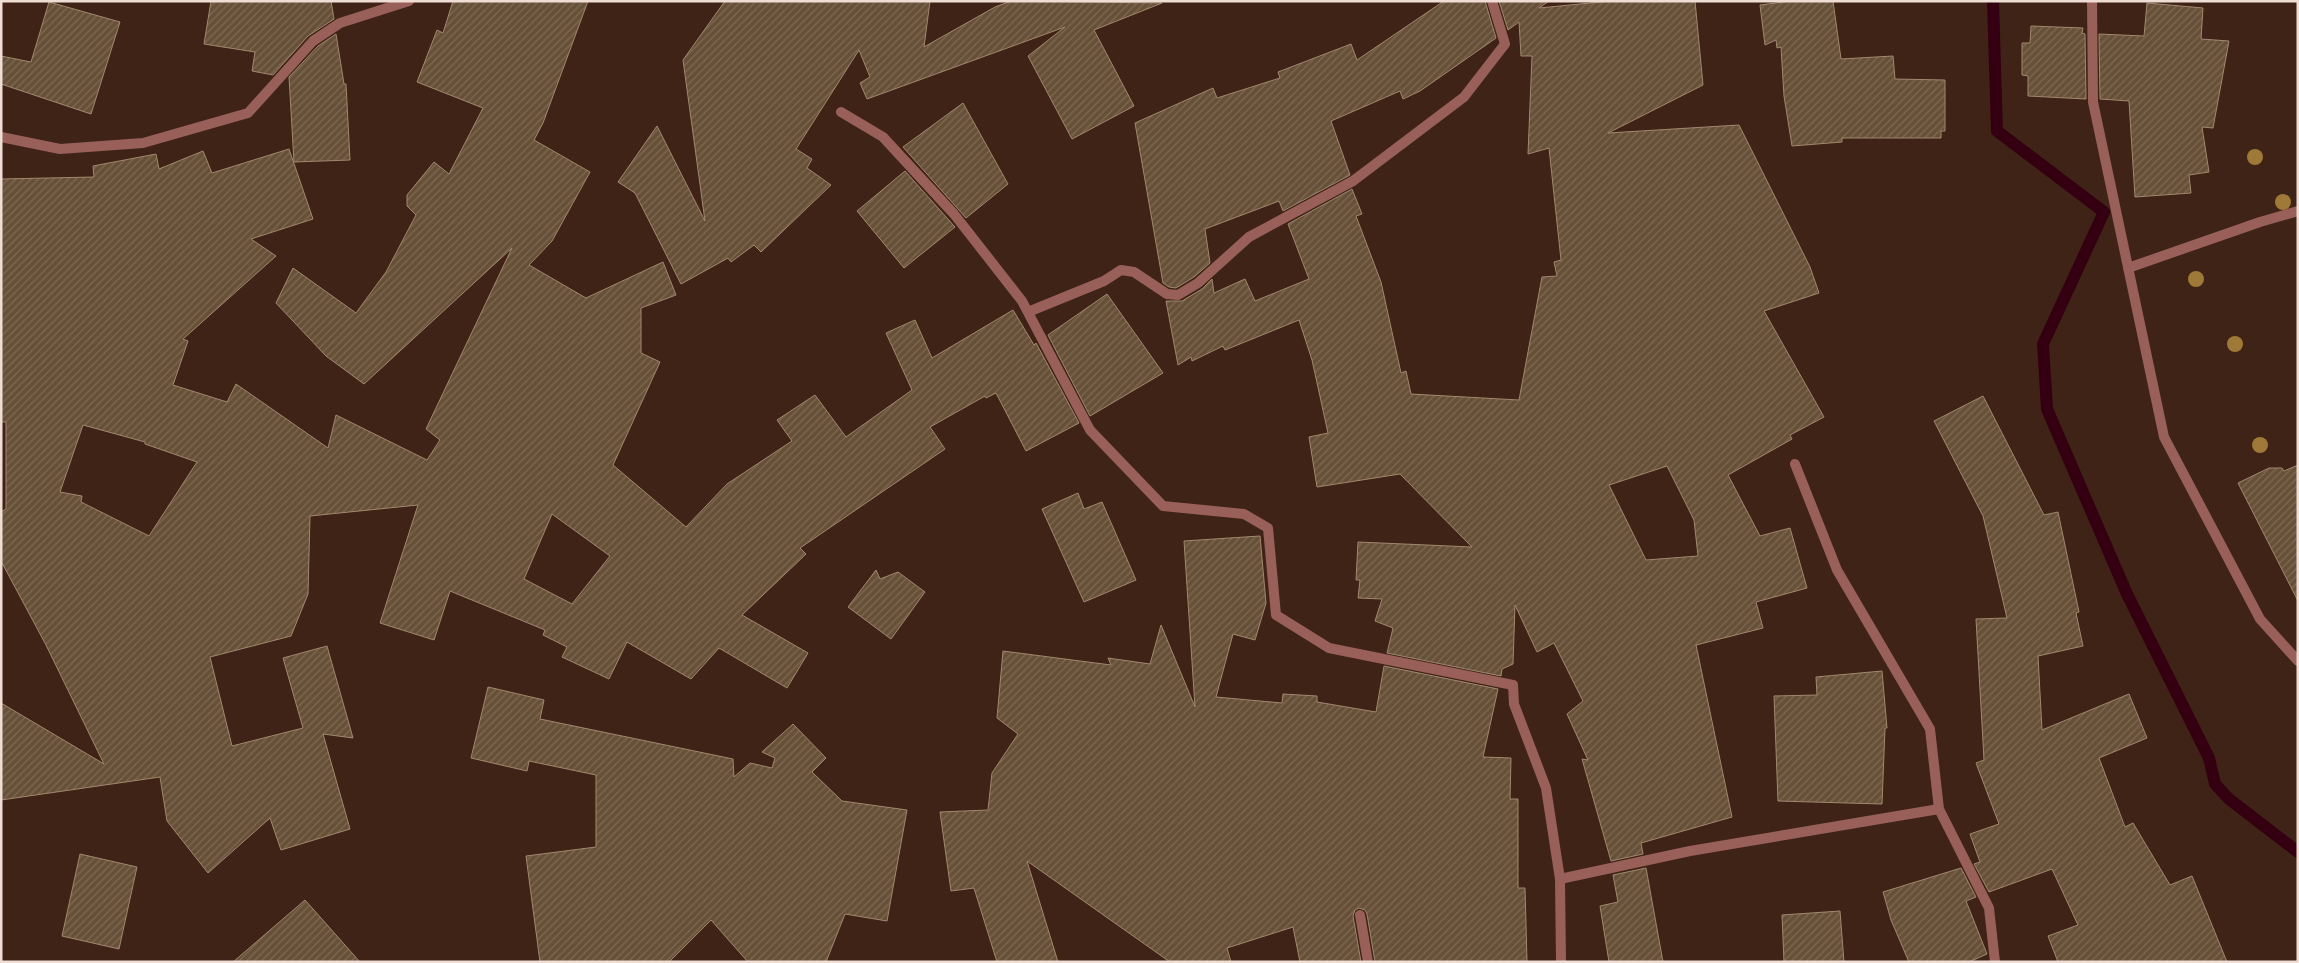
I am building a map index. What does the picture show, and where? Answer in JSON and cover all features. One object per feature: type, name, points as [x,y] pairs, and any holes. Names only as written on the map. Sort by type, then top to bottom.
[{"type":"street","points":[[1,137],[60,148],[143,143],[248,113],[314,41],[340,23],[409,1]]},
{"type":"street","points":[[1028,312],[1104,281],[1121,270],[1134,272],[1167,294],[1178,295],[1198,283],[1249,237],[1353,181],[1464,97],[1505,44],[1492,1]]},
{"type":"street","points":[[2092,1],[2093,102],[2164,437],[2260,619],[2298,661]]},
{"type":"street","points":[[840,112],[883,137],[954,214],[1022,301],[1090,430],[1163,506],[1244,514],[1268,528],[1276,615],[1329,648],[1513,685],[1514,704],[1546,788],[1560,879],[1561,962]]},
{"type":"street","points":[[2128,268],[2260,222],[2298,211]]},
{"type":"street","points":[[1795,464],[1837,570],[1930,729],[1939,810],[1989,908],[1995,962]]},
{"type":"street","points":[[1560,879],[1690,851],[1939,810]]},
{"type":"street","points":[[1360,915],[1368,962]]},
{"type":"building","points":[[211,1],[331,1],[334,19],[308,36],[273,75],[252,71],[255,52],[204,44]]},
{"type":"building","points":[[453,1],[588,1],[543,123],[534,140],[590,172],[552,241],[529,265],[586,298],[663,262],[676,295],[641,308],[641,353],[660,362],[613,465],[686,527],[727,484],[792,441],[777,420],[815,395],[846,437],[912,390],[886,333],[915,320],[932,358],[1013,310],[1034,345],[1036,343],[1079,423],[1026,451],[996,393],[986,398],[985,396],[930,427],[945,449],[800,548],[806,554],[742,615],[808,653],[787,688],[719,648],[691,679],[627,642],[609,679],[562,657],[567,647],[543,635],[545,630],[450,591],[434,640],[380,623],[418,505],[310,516],[308,594],[291,636],[210,657],[232,746],[303,728],[283,658],[327,646],[353,738],[323,734],[350,829],[281,850],[270,818],[208,873],[167,821],[160,777],[1,800],[1,703],[104,764],[46,645],[1,561],[1,512],[6,509],[6,422],[1,422],[1,179],[94,177],[93,166],[156,154],[159,169],[203,151],[212,173],[289,149],[313,219],[251,239],[276,256],[183,339],[188,341],[173,385],[227,402],[236,384],[328,448],[336,415],[427,460],[440,440],[426,429],[512,248],[364,384],[326,356],[276,303],[293,268],[356,313],[386,272],[416,215],[407,206],[407,195],[434,162],[449,174],[483,108],[417,82],[437,30],[443,33]],"holes":[[[83,425],[145,442],[145,444],[197,462],[149,536],[81,502],[82,496],[60,492]],[[552,514],[610,556],[572,604],[524,579]]]},
{"type":"building","points":[[725,1],[930,1],[924,47],[995,7],[1011,1],[1162,3],[1094,30],[1134,106],[1072,139],[1028,56],[1065,27],[867,99],[860,83],[870,77],[859,50],[796,149],[812,159],[807,168],[831,185],[761,252],[754,245],[731,262],[728,258],[681,284],[635,193],[618,182],[657,126],[705,221],[683,60]]},
{"type":"building","points":[[1444,1],[1485,1],[1496,38],[1420,91],[1403,99],[1400,91],[1331,121],[1350,175],[1283,211],[1279,201],[1205,229],[1210,263],[1194,277],[1176,288],[1169,287],[1163,283],[1135,123],[1213,88],[1217,98],[1280,78],[1278,72],[1351,44],[1357,60]]},
{"type":"building","points":[[1499,1],[1549,1],[1539,8],[1611,1],[1695,1],[1703,85],[1608,133],[1739,125],[1810,267],[1819,293],[1764,311],[1824,417],[1790,435],[1792,439],[1728,475],[1760,536],[1790,528],[1807,588],[1756,602],[1763,628],[1696,645],[1732,817],[1641,843],[1643,854],[1611,861],[1582,759],[1588,760],[1567,714],[1583,701],[1554,643],[1537,652],[1515,605],[1513,664],[1502,669],[1501,676],[1387,653],[1393,628],[1375,621],[1382,599],[1358,598],[1360,580],[1356,580],[1358,542],[1472,547],[1400,474],[1317,487],[1309,437],[1328,433],[1312,360],[1299,320],[1225,350],[1223,346],[1192,361],[1191,357],[1178,365],[1166,301],[1182,301],[1202,289],[1212,279],[1214,293],[1245,279],[1255,301],[1309,279],[1288,224],[1352,189],[1362,214],[1356,216],[1381,282],[1401,373],[1406,371],[1411,394],[1519,400],[1542,277],[1557,276],[1554,262],[1561,260],[1549,148],[1528,154],[1532,56],[1521,56],[1519,22],[1508,30]],"holes":[[[1667,466],[1694,520],[1698,556],[1646,560],[1609,485]]]},
{"type":"building","points":[[1791,1],[1833,1],[1841,59],[1893,56],[1895,79],[1945,80],[1945,131],[1941,131],[1941,138],[1842,138],[1842,142],[1792,146],[1784,96],[1781,47],[1777,48],[1776,40],[1765,45],[1760,5]]},
{"type":"building","points":[[49,2],[120,22],[91,114],[1,84],[1,56],[31,62]]},
{"type":"building","points":[[2147,3],[2203,8],[2201,39],[2229,41],[2213,128],[2202,127],[2209,172],[2189,175],[2191,193],[2135,197],[2129,101],[2100,99],[2099,34],[2144,36]]},
{"type":"building","points":[[2031,26],[2083,28],[2082,33],[2085,34],[2086,99],[2028,96],[2028,76],[2022,75],[2022,43],[2030,43]]},
{"type":"building","points":[[336,34],[344,84],[346,84],[350,160],[294,162],[289,77],[318,46]]},
{"type":"building","points":[[963,103],[1008,184],[966,218],[903,147]]},
{"type":"building","points":[[905,171],[955,227],[904,268],[857,211]]},
{"type":"building","points":[[1107,294],[1163,373],[1090,416],[1048,335]]},
{"type":"building","points":[[1983,396],[2044,515],[2058,512],[2079,612],[2076,613],[2083,646],[2038,656],[2042,730],[2129,694],[2147,738],[2099,758],[2125,827],[2133,823],[2170,885],[2192,876],[2227,962],[2058,962],[2048,936],[2078,925],[2052,869],[1989,892],[1974,864],[1980,862],[1970,834],[1999,824],[1976,763],[1984,760],[1976,619],[2007,618],[1983,516],[1934,421]]},
{"type":"building","points":[[2298,465],[2298,601],[2238,483],[2269,468],[2282,468],[2284,471]]},
{"type":"building","points":[[1078,493],[1084,509],[1102,502],[1136,580],[1084,602],[1042,509]]},
{"type":"building","points":[[1260,536],[1266,603],[1255,640],[1233,634],[1216,697],[1282,703],[1283,694],[1317,696],[1317,702],[1376,712],[1384,666],[1498,689],[1483,757],[1511,758],[1510,799],[1518,799],[1518,888],[1525,888],[1527,962],[1375,962],[1367,914],[1365,910],[1359,908],[1355,910],[1353,916],[1361,962],[1300,962],[1293,927],[1227,948],[1231,962],[1170,962],[1027,861],[1058,962],[997,962],[974,888],[951,891],[940,812],[988,810],[992,773],[1018,734],[997,718],[1003,651],[1111,665],[1108,658],[1150,664],[1161,625],[1195,707],[1184,541]]},
{"type":"building","points":[[876,570],[880,579],[898,572],[925,592],[891,639],[848,607]]},
{"type":"building","points":[[1882,671],[1887,728],[1885,728],[1882,804],[1778,801],[1774,696],[1817,695],[1816,677]]},
{"type":"building","points":[[488,687],[544,700],[540,719],[733,759],[734,777],[750,763],[772,768],[775,758],[762,752],[793,724],[826,758],[812,772],[842,801],[907,810],[887,921],[845,914],[826,962],[748,962],[711,920],[669,962],[540,962],[526,856],[596,847],[596,775],[529,761],[527,771],[471,758]]},
{"type":"building","points":[[80,854],[137,867],[119,949],[62,936]]},
{"type":"building","points":[[1646,868],[1663,962],[1609,962],[1600,906],[1618,902],[1613,875]]},
{"type":"building","points":[[1961,868],[1976,897],[1966,901],[1987,954],[1969,962],[1909,962],[1891,920],[1883,892]]},
{"type":"building","points":[[305,900],[360,962],[233,962]]},
{"type":"building","points":[[1840,911],[1844,962],[1784,962],[1782,915]]},
{"type":"waterway","points":[[1993,1],[1997,131],[2104,212],[2043,344],[2047,409],[2127,594],[2209,758],[2215,784],[2229,799],[2298,852]]}]
